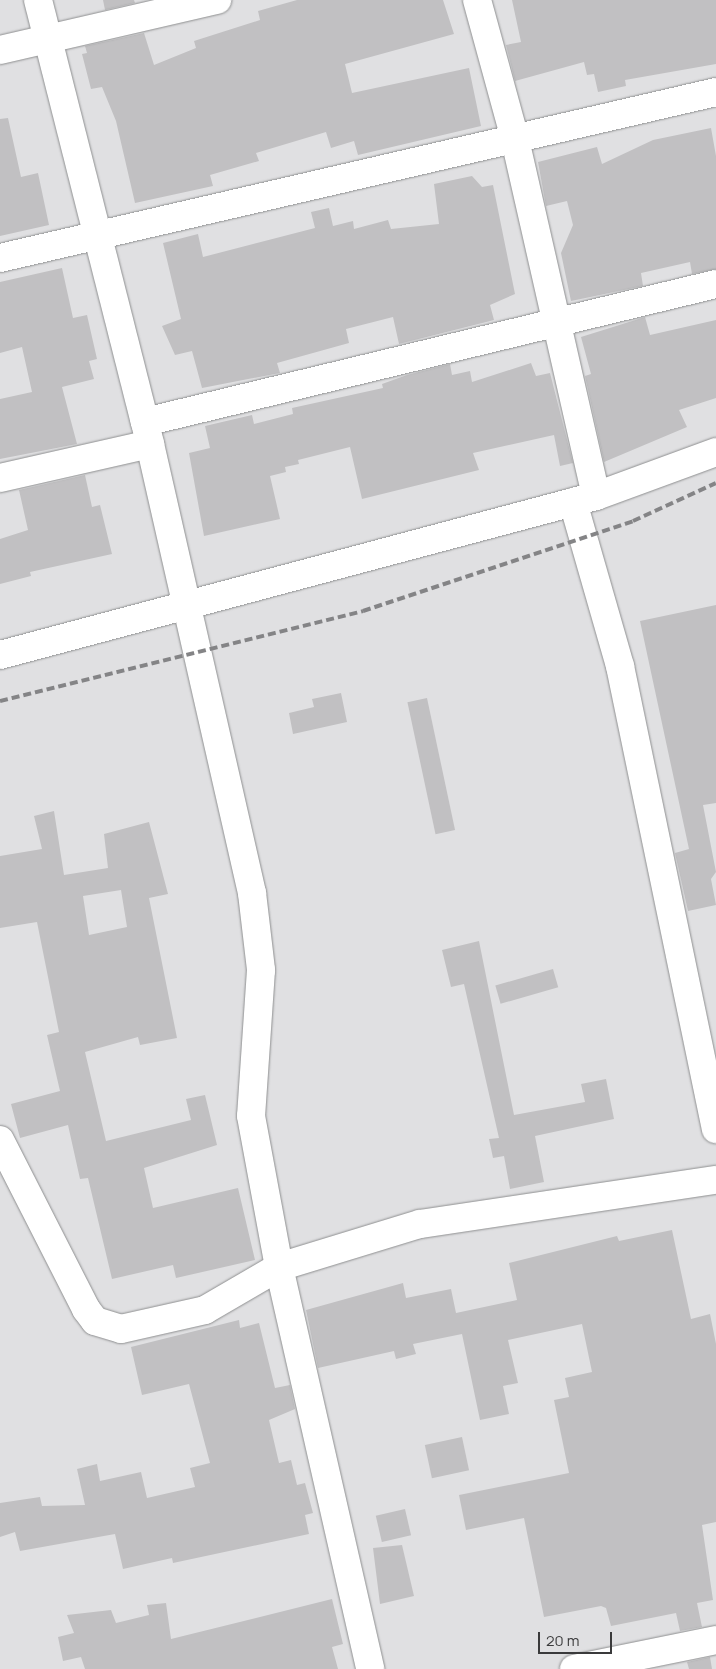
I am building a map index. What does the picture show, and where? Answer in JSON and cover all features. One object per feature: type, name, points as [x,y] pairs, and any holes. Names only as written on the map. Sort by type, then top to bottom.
[{"type":"street","points":[[38,0],[147,433],[252,893],[261,970],[251,1116],[279,1267],[370,1669]]},
{"type":"street","points":[[0,50],[217,0]]},
{"type":"street","points":[[477,0],[514,135],[557,323],[584,499],[716,1128]]},
{"type":"street","points":[[0,258],[514,135],[716,92]]},
{"type":"street","points":[[0,478],[147,433],[557,323],[716,284]]},
{"type":"street","points":[[0,655],[584,499],[716,452]]},
{"type":"street","points":[[0,1140],[95,1320],[121,1329],[205,1310],[279,1267],[420,1224],[716,1180]]},
{"type":"street","points":[[574,1669],[716,1640]]},
{"type":"building","points":[[103,0],[134,0],[135,3],[105,10]]},
{"type":"building","points":[[297,0],[443,0],[454,34],[345,64],[352,93],[469,68],[481,126],[358,155],[354,141],[331,148],[326,132],[256,153],[259,161],[210,175],[213,186],[135,203],[116,121],[102,87],[91,89],[82,54],[87,53],[85,46],[144,33],[154,65],[196,48],[194,41],[260,20],[258,11]]},
{"type":"building","points":[[512,0],[716,0],[716,64],[625,80],[626,86],[598,92],[594,74],[587,75],[584,62],[515,81],[506,45],[521,42]]},
{"type":"building","points":[[8,118],[21,177],[38,173],[49,225],[0,236],[0,119]]},
{"type":"building","points":[[711,128],[716,156],[716,269],[692,274],[690,262],[641,273],[643,286],[571,301],[561,253],[573,225],[567,201],[546,206],[538,162],[597,147],[602,164],[653,140]]},
{"type":"building","points":[[472,176],[482,187],[493,185],[515,294],[490,305],[494,320],[399,344],[393,317],[346,329],[349,343],[277,363],[280,373],[202,388],[192,351],[175,355],[162,326],[181,319],[163,243],[198,234],[203,257],[315,228],[311,212],[329,208],[333,226],[353,221],[354,229],[388,220],[391,229],[439,224],[434,184]]},
{"type":"building","points":[[62,268],[73,318],[87,315],[97,359],[89,361],[94,379],[62,387],[77,444],[0,459],[0,399],[32,392],[22,347],[0,353],[0,282]]},
{"type":"building","points":[[645,317],[650,335],[716,320],[716,398],[679,410],[687,427],[604,462],[585,376],[591,374],[581,337]]},
{"type":"building","points":[[531,363],[536,376],[550,373],[573,463],[560,466],[554,435],[473,453],[479,470],[362,499],[350,447],[298,460],[299,464],[285,467],[286,472],[270,476],[280,519],[204,536],[189,453],[210,448],[205,426],[252,415],[254,424],[293,414],[292,408],[383,388],[382,384],[407,375],[450,364],[452,375],[470,371],[472,382]]},
{"type":"building","points":[[85,475],[92,507],[100,505],[112,554],[30,572],[31,576],[0,584],[0,539],[28,530],[19,490]]},
{"type":"building","points":[[716,605],[716,803],[703,805],[716,872],[711,879],[716,905],[688,911],[675,853],[689,849],[640,621]]},
{"type":"building","points":[[341,693],[347,722],[293,734],[289,713],[314,707],[312,699]]},
{"type":"building","points":[[427,698],[455,830],[436,834],[407,702]]},
{"type":"building","points":[[54,811],[64,875],[108,868],[104,834],[149,822],[168,894],[149,898],[177,1038],[140,1045],[138,1037],[85,1052],[106,1141],[191,1120],[186,1099],[205,1095],[217,1145],[144,1168],[153,1208],[238,1188],[255,1260],[176,1278],[173,1265],[112,1279],[88,1178],[80,1179],[68,1125],[20,1138],[11,1104],[60,1091],[47,1035],[59,1032],[37,922],[0,928],[0,856],[42,849],[34,816]],"holes":[[[121,890],[127,927],[89,935],[83,896]]]},
{"type":"building","points":[[479,941],[514,1115],[585,1102],[581,1084],[606,1079],[614,1119],[535,1136],[544,1182],[510,1189],[504,1156],[493,1158],[489,1139],[499,1138],[464,984],[451,987],[442,950]]},
{"type":"building","points":[[553,969],[558,987],[501,1004],[495,986]]},
{"type":"building","points":[[672,1230],[691,1319],[710,1314],[716,1344],[716,1522],[702,1525],[713,1600],[697,1603],[702,1627],[680,1631],[676,1613],[611,1626],[606,1608],[601,1606],[544,1617],[524,1518],[466,1530],[459,1495],[569,1473],[554,1400],[569,1397],[565,1378],[592,1372],[582,1324],[508,1340],[518,1383],[503,1386],[509,1414],[480,1420],[462,1334],[413,1344],[416,1354],[396,1359],[394,1351],[318,1368],[306,1310],[403,1283],[406,1298],[451,1289],[456,1313],[517,1300],[509,1263],[617,1236],[619,1241]]},
{"type":"building","points":[[239,1320],[240,1328],[259,1323],[275,1388],[290,1385],[295,1409],[269,1420],[279,1463],[291,1460],[297,1485],[305,1483],[313,1513],[305,1515],[309,1534],[173,1563],[172,1558],[123,1569],[115,1534],[20,1551],[15,1532],[0,1537],[0,1503],[40,1497],[42,1506],[85,1505],[77,1469],[97,1464],[100,1481],[141,1472],[147,1498],[195,1487],[190,1468],[210,1463],[189,1384],[142,1395],[131,1347]]},
{"type":"building","points":[[462,1437],[469,1470],[432,1478],[425,1445]]},
{"type":"building","points":[[405,1509],[411,1535],[382,1542],[376,1516]]},
{"type":"building","points":[[402,1545],[414,1596],[380,1604],[373,1548]]},
{"type":"building","points":[[332,1599],[343,1644],[332,1647],[338,1669],[85,1669],[81,1657],[63,1661],[58,1637],[74,1633],[67,1615],[111,1610],[116,1623],[149,1615],[147,1605],[166,1603],[171,1639]]},
{"type":"building","points":[[710,1657],[712,1669],[689,1669],[687,1662]]},
{"type":"railway","points":[[0,701],[363,611],[633,521],[716,483]]}]
